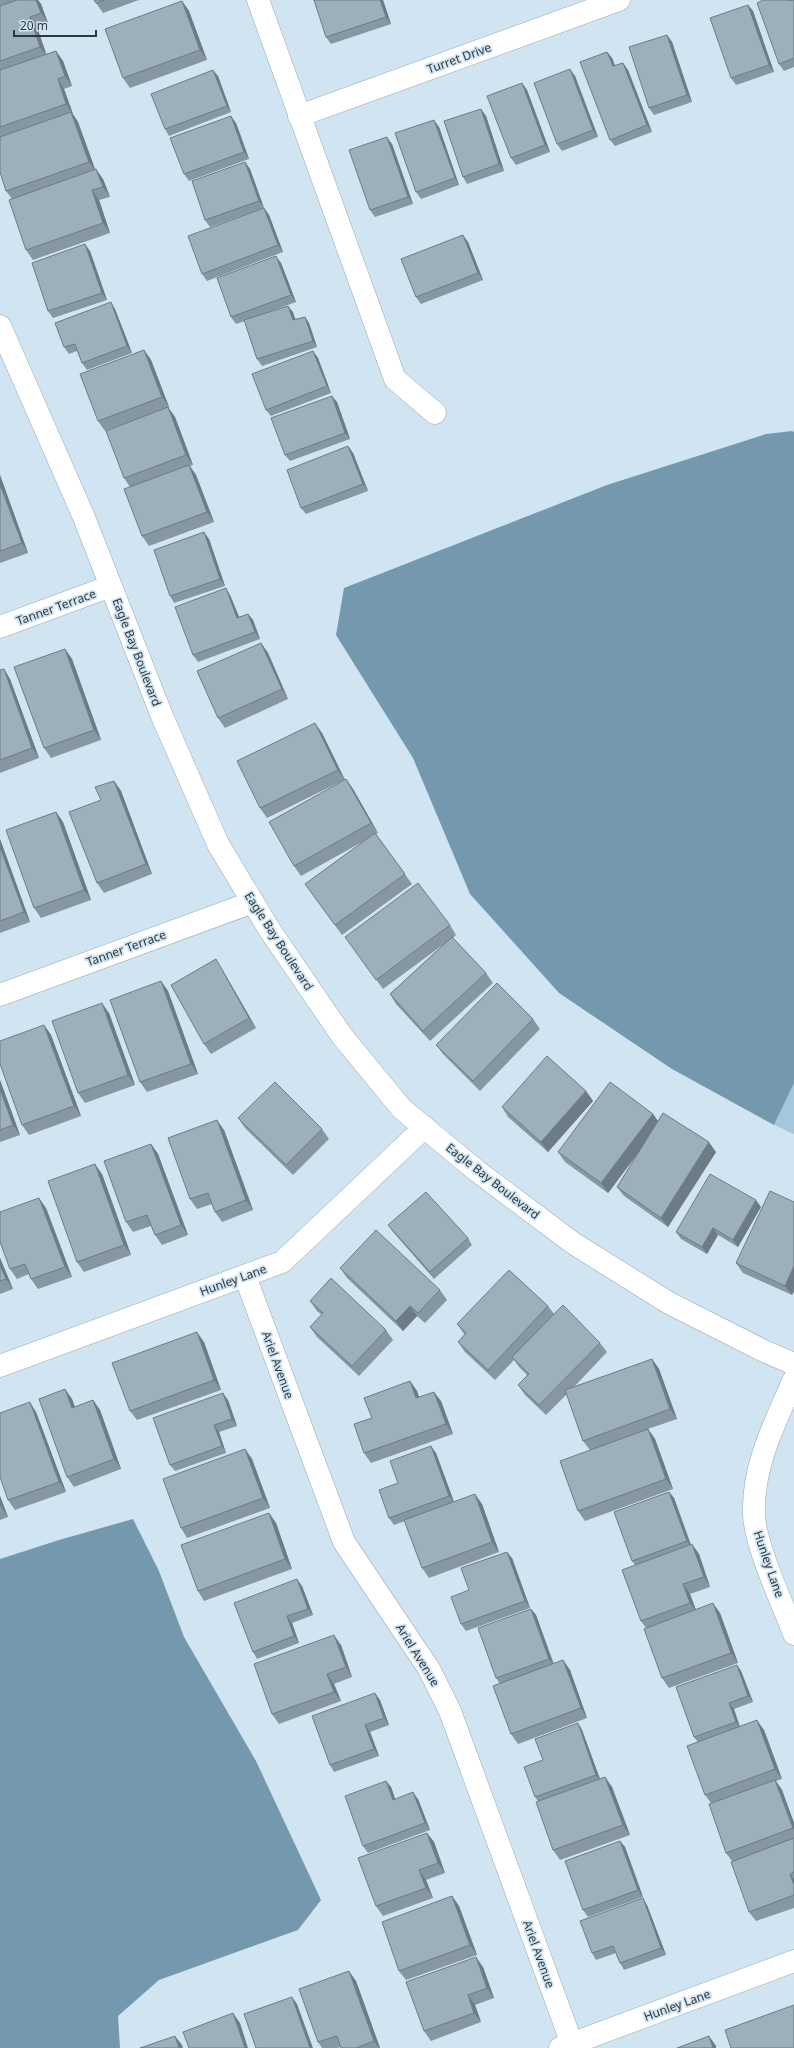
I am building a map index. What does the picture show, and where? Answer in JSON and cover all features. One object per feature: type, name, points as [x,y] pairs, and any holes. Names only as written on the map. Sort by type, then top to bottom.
[{"type":"street","points":[[258,0],[394,380],[435,413]]},
{"type":"street","name":"Turret Drive","points":[[300,116],[619,0]]},
{"type":"street","name":"Eagle Bay Boulevard","points":[[0,326],[83,515],[162,716],[218,844],[269,928],[342,1036],[402,1109],[477,1171],[573,1243],[669,1302],[764,1351],[794,1364]]},
{"type":"street","name":"Tanner Terrace","points":[[0,627],[111,586]]},
{"type":"street","name":"Tanner Terrace","points":[[0,995],[253,902]]},
{"type":"street","name":"Hunley Lane","points":[[0,1366],[282,1262],[425,1127]]},
{"type":"street","name":"Ariel Avenue","points":[[245,1276],[344,1542],[429,1669],[450,1711],[566,2046]]},
{"type":"street","name":"Hunley Lane","points":[[794,1379],[766,1443],[755,1484],[754,1517],[760,1544],[794,1634]]},
{"type":"street","name":"Hunley Lane","points":[[566,2046],[794,1961]]},
{"type":"shaded area","points":[[794,432],[794,1083],[774,1125],[672,1069],[559,993],[470,894],[413,758],[336,635],[344,588],[607,485],[766,434]]},
{"type":"shaded area","points":[[794,1083],[794,1134],[774,1125]]},
{"type":"shaded area","points":[[133,1519],[159,1571],[184,1637],[256,1761],[321,1900],[298,1930],[159,1980],[118,2016],[120,2048],[0,2048],[0,1559],[59,1540]]},
{"type":"building","points":[[17,0],[36,0],[41,13],[30,17],[40,47],[0,61],[0,6]]},
{"type":"building","points":[[94,0],[105,0],[96,3]]},
{"type":"building","points":[[314,0],[380,0],[386,17],[326,37]]},
{"type":"building","points":[[763,0],[794,0],[794,58],[779,64],[757,3]]},
{"type":"building","points":[[182,1],[200,50],[123,78],[105,29]]},
{"type":"building","points":[[748,5],[769,65],[731,78],[710,18]]},
{"type":"building","points":[[667,35],[687,95],[649,108],[629,47]]},
{"type":"building","points":[[56,51],[65,76],[58,79],[66,104],[0,127],[0,70]]},
{"type":"building","points":[[607,52],[613,66],[623,63],[647,125],[610,140],[580,62]]},
{"type":"building","points":[[570,69],[593,130],[557,144],[534,83]]},
{"type":"building","points":[[213,70],[227,106],[165,129],[151,94]]},
{"type":"building","points":[[522,83],[545,145],[511,158],[487,96]]},
{"type":"building","points":[[481,109],[499,164],[463,177],[444,121]]},
{"type":"building","points":[[71,112],[89,162],[6,191],[0,172],[0,137]]},
{"type":"building","points":[[231,116],[244,152],[184,174],[170,138]]},
{"type":"building","points":[[434,120],[455,178],[416,192],[395,133]]},
{"type":"building","points":[[387,137],[408,197],[370,210],[349,150]]},
{"type":"building","points":[[245,162],[259,201],[205,220],[192,181]]},
{"type":"building","points":[[96,169],[103,187],[92,190],[103,223],[26,250],[9,200]]},
{"type":"building","points":[[264,208],[278,245],[202,274],[188,236]]},
{"type":"building","points":[[463,235],[478,273],[416,297],[401,259]]},
{"type":"building","points":[[85,244],[102,293],[48,311],[32,263]]},
{"type":"building","points":[[276,256],[291,295],[231,317],[217,278]]},
{"type":"building","points":[[111,302],[127,346],[82,363],[75,344],[64,347],[55,323]]},
{"type":"building","points":[[288,306],[293,320],[305,317],[313,341],[257,359],[244,320]]},
{"type":"building","points":[[144,350],[162,397],[98,421],[80,374]]},
{"type":"building","points":[[313,351],[327,386],[266,410],[252,374]]},
{"type":"building","points":[[332,396],[345,433],[285,455],[271,418]]},
{"type":"building","points":[[168,407],[186,455],[124,478],[106,431]]},
{"type":"building","points":[[348,446],[363,484],[301,508],[287,470]]},
{"type":"building","points":[[189,465],[207,512],[142,536],[124,489]]},
{"type":"building","points":[[0,484],[22,543],[0,551]]},
{"type":"building","points":[[204,532],[220,579],[170,596],[154,550]]},
{"type":"building","points":[[226,588],[237,618],[248,614],[255,632],[193,655],[175,607]]},
{"type":"building","points":[[261,643],[282,689],[218,718],[197,671]]},
{"type":"building","points":[[65,649],[94,730],[44,748],[14,667]]},
{"type":"building","points":[[4,669],[32,748],[0,760],[0,670]]},
{"type":"building","points":[[315,723],[338,770],[260,808],[237,761]]},
{"type":"building","points":[[346,779],[371,823],[294,866],[269,822]]},
{"type":"building","points":[[114,781],[146,864],[97,883],[69,812],[101,800],[95,787]]},
{"type":"building","points":[[56,812],[84,890],[34,908],[6,830]]},
{"type":"building","points":[[375,833],[405,874],[335,925],[305,884]]},
{"type":"building","points":[[0,847],[24,912],[0,921]]},
{"type":"building","points":[[418,883],[450,925],[376,980],[345,937]]},
{"type":"building","points":[[452,937],[486,973],[423,1031],[390,994]]},
{"type":"building","points":[[216,959],[249,1018],[204,1044],[171,985]]},
{"type":"building","points":[[161,981],[191,1064],[140,1082],[110,1000]]},
{"type":"building","points":[[497,983],[533,1019],[473,1081],[436,1045]]},
{"type":"building","points":[[102,1003],[128,1075],[78,1093],[52,1021]]},
{"type":"building","points":[[44,1025],[74,1106],[22,1125],[0,1064],[0,1041]]},
{"type":"building","points":[[547,1056],[586,1091],[541,1142],[502,1107]]},
{"type":"building","points":[[275,1082],[322,1129],[286,1165],[238,1118]]},
{"type":"building","points":[[610,1082],[653,1114],[601,1183],[558,1152]]},
{"type":"building","points":[[0,1089],[13,1125],[0,1130]]},
{"type":"building","points":[[663,1113],[709,1142],[661,1218],[617,1187]]},
{"type":"building","points":[[217,1120],[246,1200],[215,1212],[208,1193],[190,1199],[168,1138]]},
{"type":"building","points":[[151,1144],[181,1225],[155,1235],[147,1215],[126,1222],[104,1161]]},
{"type":"building","points":[[95,1164],[124,1245],[77,1262],[48,1181]]},
{"type":"building","points":[[710,1174],[756,1200],[733,1240],[713,1228],[702,1247],[676,1232]]},
{"type":"building","points":[[770,1191],[794,1202],[794,1266],[785,1286],[736,1263]]},
{"type":"building","points":[[426,1192],[468,1238],[430,1272],[388,1225]]},
{"type":"building","points":[[39,1198],[65,1267],[31,1279],[25,1264],[10,1269],[0,1242],[0,1212]]},
{"type":"building","points":[[376,1230],[440,1290],[418,1313],[410,1306],[396,1321],[340,1268]]},
{"type":"building","points":[[0,1265],[6,1279],[0,1281]]},
{"type":"building","points":[[509,1270],[548,1306],[488,1370],[458,1342],[466,1333],[457,1324]]},
{"type":"building","points":[[331,1278],[386,1330],[352,1366],[310,1327],[323,1313],[310,1301]]},
{"type":"building","points":[[563,1305],[600,1343],[539,1405],[518,1385],[529,1374],[512,1357]]},
{"type":"building","points":[[197,1332],[214,1380],[130,1411],[112,1363]]},
{"type":"building","points":[[652,1359],[670,1409],[583,1441],[565,1390]]},
{"type":"building","points":[[410,1381],[416,1398],[434,1392],[446,1424],[364,1453],[354,1424],[372,1418],[364,1398]]},
{"type":"building","points":[[65,1389],[72,1408],[93,1400],[114,1459],[67,1477],[39,1399]]},
{"type":"building","points":[[223,1393],[232,1419],[214,1425],[222,1446],[170,1465],[153,1418]]},
{"type":"building","points":[[30,1402],[59,1482],[8,1500],[0,1477],[0,1413]]},
{"type":"building","points":[[648,1429],[666,1479],[578,1511],[560,1461]]},
{"type":"building","points":[[431,1446],[449,1496],[389,1518],[379,1490],[398,1483],[390,1461]]},
{"type":"building","points":[[245,1449],[263,1498],[181,1528],[163,1479]]},
{"type":"building","points":[[669,1492],[687,1541],[632,1561],[614,1512]]},
{"type":"building","points":[[475,1494],[492,1542],[422,1568],[404,1520]]},
{"type":"building","points":[[269,1513],[285,1559],[198,1591],[181,1545]]},
{"type":"building","points":[[692,1544],[704,1577],[683,1584],[690,1603],[641,1621],[622,1570]]},
{"type":"building","points":[[507,1552],[525,1601],[461,1624],[451,1597],[469,1590],[461,1568]]},
{"type":"building","points":[[297,1579],[308,1609],[287,1616],[294,1636],[253,1652],[234,1603]]},
{"type":"building","points":[[713,1603],[731,1653],[662,1678],[644,1629]]},
{"type":"building","points":[[531,1609],[549,1659],[496,1678],[478,1628]]},
{"type":"building","points":[[334,1635],[346,1667],[327,1674],[334,1692],[272,1714],[254,1664]]},
{"type":"building","points":[[563,1660],[581,1708],[511,1734],[493,1686]]},
{"type":"building","points":[[737,1665],[748,1696],[729,1703],[736,1722],[694,1737],[676,1687]]},
{"type":"building","points":[[375,1693],[384,1718],[365,1725],[374,1749],[330,1765],[312,1716]]},
{"type":"building","points":[[757,1720],[775,1769],[705,1795],[687,1746]]},
{"type":"building","points":[[578,1723],[596,1775],[535,1797],[524,1767],[543,1760],[535,1739]]},
{"type":"building","points":[[605,1777],[623,1825],[553,1850],[536,1802]]},
{"type":"building","points":[[775,1780],[793,1828],[726,1853],[709,1804]]},
{"type":"building","points":[[386,1781],[393,1800],[413,1792],[425,1823],[363,1846],[345,1796]]},
{"type":"building","points":[[427,1833],[438,1863],[419,1870],[426,1888],[376,1906],[358,1858]]},
{"type":"building","points":[[794,1838],[794,1872],[790,1874],[794,1885],[794,1895],[749,1912],[731,1862]]},
{"type":"building","points":[[620,1841],[638,1890],[583,1910],[565,1861]]},
{"type":"building","points":[[452,1896],[470,1945],[399,1971],[382,1922]]},
{"type":"building","points":[[643,1898],[661,1948],[620,1963],[613,1946],[592,1953],[580,1921]]},
{"type":"building","points":[[476,1957],[487,1988],[468,1995],[474,2013],[424,2031],[406,1982]]},
{"type":"building","points":[[349,1971],[374,2041],[356,2048],[341,2048],[337,2036],[318,2042],[299,1989]]},
{"type":"building","points":[[292,1997],[310,2048],[256,2048],[244,2014]]},
{"type":"building","points":[[794,2005],[794,2048],[731,2048],[725,2030]]},
{"type":"building","points":[[233,2013],[245,2048],[189,2048],[183,2032]]},
{"type":"building","points":[[175,2036],[179,2048],[140,2048]]},
{"type":"building","points":[[709,2036],[713,2048],[677,2048]]}]
